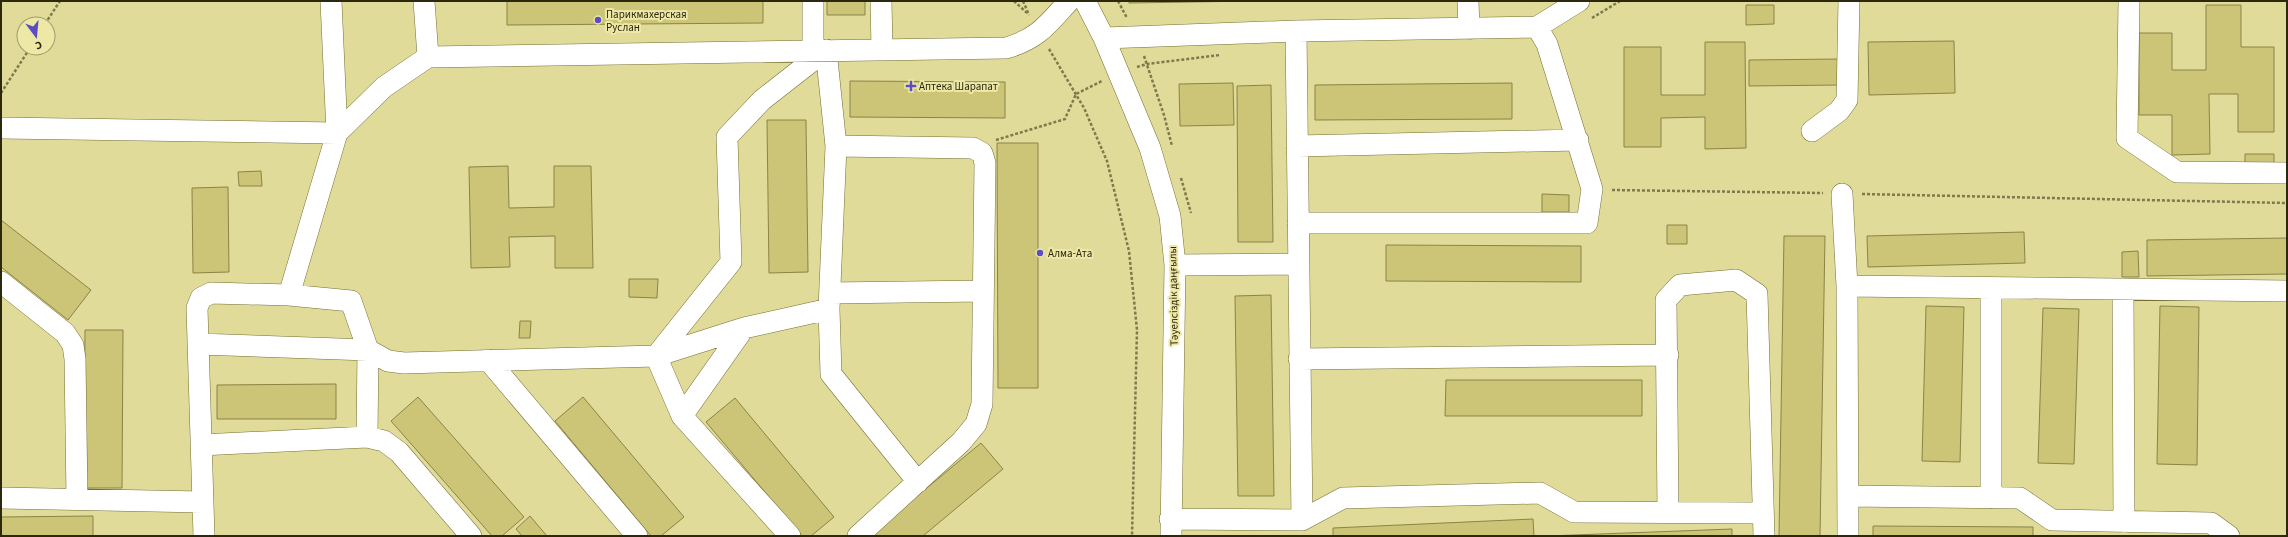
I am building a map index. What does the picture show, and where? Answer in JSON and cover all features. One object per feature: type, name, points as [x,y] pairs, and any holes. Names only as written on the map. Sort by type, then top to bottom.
[{"type":"street","points":[[289,295],[337,133],[331,1]]},
{"type":"street","points":[[424,1],[428,57]]},
{"type":"street","points":[[813,1],[819,50],[836,146],[830,301],[831,374],[918,482]]},
{"type":"street","points":[[881,1],[882,49]]},
{"type":"street","points":[[1,128],[337,133],[384,87],[428,57],[1006,48],[1024,43],[1040,34],[1069,1]]},
{"type":"street","name":"Тәуелсіздік даңғылы","points":[[1085,1],[1104,38],[1150,148],[1170,216],[1175,266],[1171,528]]},
{"type":"street","points":[[1468,1],[1469,29]]},
{"type":"street","points":[[1104,38],[1296,31],[1538,28],[1579,1]]},
{"type":"street","points":[[1812,131],[1839,111],[1847,100],[1849,1]]},
{"type":"street","points":[[2129,1],[2127,138],[2177,172],[2287,173]]},
{"type":"street","points":[[1298,222],[1587,223],[1592,189],[1547,44],[1538,28]]},
{"type":"street","points":[[1296,31],[1302,520]]},
{"type":"street","points":[[656,356],[731,262],[727,137],[762,100],[819,50]]},
{"type":"street","points":[[1297,146],[1578,140]]},
{"type":"street","points":[[836,146],[973,148],[982,153],[985,163],[982,404],[976,424],[961,442],[858,536]]},
{"type":"street","points":[[1842,194],[1847,286],[1848,536]]},
{"type":"street","points":[[1175,266],[1298,264]]},
{"type":"street","points":[[1668,511],[1668,355],[1666,300],[1680,285],[1736,280],[1757,294],[1764,536]]},
{"type":"street","points":[[1,282],[65,333],[73,345],[75,359],[77,499]]},
{"type":"street","points":[[1847,286],[2287,291]]},
{"type":"street","points":[[1991,288],[1991,498]]},
{"type":"street","points":[[2123,289],[2124,522]]},
{"type":"street","points":[[198,344],[368,350],[388,361],[404,363],[656,356],[830,301],[983,291]]},
{"type":"street","points":[[204,536],[197,308],[201,298],[211,293],[289,295],[351,301],[368,350],[367,437]]},
{"type":"street","points":[[682,416],[744,328]]},
{"type":"street","points":[[1300,360],[1668,355]]},
{"type":"street","points":[[656,356],[682,416],[790,536]]},
{"type":"street","points":[[488,360],[637,536]]},
{"type":"street","points":[[202,445],[367,437],[384,441],[398,452],[471,536]]},
{"type":"street","points":[[1171,528],[1302,520],[1343,498],[1524,493],[1540,493],[1574,512],[1668,511],[1764,513]]},
{"type":"street","points":[[1848,496],[2020,498],[2052,520],[2210,523],[2229,536]]},
{"type":"street","points":[[1,498],[202,502]]},
{"type":"path","points":[[50,16],[60,1]]},
{"type":"path","points":[[1014,1],[1028,14]]},
{"type":"path","points":[[1040,34],[1084,108],[1107,161],[1129,251],[1137,330],[1132,536]]},
{"type":"path","points":[[1,93],[25,56]]},
{"type":"path","points":[[973,148],[1064,119],[1076,94]]},
{"type":"path","points":[[1592,189],[2287,203]]},
{"type":"building","points":[[507,1],[763,1],[763,23],[507,25]]},
{"type":"building","points":[[827,1],[865,1],[865,15],[827,15]]},
{"type":"building","points":[[1129,1],[1254,1],[1129,3]]},
{"type":"building","points":[[1746,5],[1774,5],[1774,24],[1746,25]]},
{"type":"building","points":[[2206,5],[2241,5],[2241,47],[2274,47],[2274,132],[2238,132],[2238,94],[2209,94],[2210,154],[2172,155],[2172,115],[2139,115],[2139,33],[2172,33],[2172,70],[2206,70]]},
{"type":"building","points":[[1954,41],[1955,93],[1869,95],[1868,42]]},
{"type":"building","points":[[1705,42],[1745,42],[1746,148],[1705,149],[1705,117],[1661,118],[1661,147],[1624,147],[1624,47],[1661,47],[1661,95],[1705,95]]},
{"type":"building","points":[[1841,59],[1841,85],[1749,86],[1749,60]]},
{"type":"building","points":[[850,81],[1005,82],[1005,118],[850,117]]},
{"type":"building","points":[[1233,83],[1234,125],[1180,126],[1179,84]]},
{"type":"building","points":[[1512,83],[1512,119],[1315,120],[1315,85]]},
{"type":"building","points":[[1271,85],[1273,242],[1238,242],[1237,86]]},
{"type":"building","points":[[767,120],[806,120],[808,272],[769,273]]},
{"type":"building","points":[[997,143],[1038,143],[1038,388],[998,388]]},
{"type":"building","points":[[2245,154],[2274,154],[2274,170],[2245,170]]},
{"type":"building","points":[[508,166],[509,208],[554,207],[554,166],[591,166],[593,268],[555,268],[555,236],[509,237],[510,267],[471,268],[469,167]]},
{"type":"building","points":[[261,171],[262,186],[239,186],[238,172]]},
{"type":"building","points":[[228,187],[229,272],[193,273],[192,188]]},
{"type":"building","points":[[1542,194],[1569,195],[1569,212],[1542,212]]},
{"type":"building","points":[[1,220],[91,290],[68,320],[1,267]]},
{"type":"building","points":[[1667,225],[1687,225],[1687,244],[1667,244]]},
{"type":"building","points":[[2024,232],[2025,263],[1868,267],[1867,236]]},
{"type":"building","points":[[1784,236],[1825,236],[1820,536],[1779,536]]},
{"type":"building","points":[[2287,238],[2287,274],[2147,276],[2147,240]]},
{"type":"building","points":[[1386,245],[1581,246],[1581,282],[1386,281]]},
{"type":"building","points":[[2138,251],[2139,277],[2122,277],[2122,252]]},
{"type":"building","points":[[629,279],[658,279],[657,298],[629,297]]},
{"type":"building","points":[[1271,295],[1274,496],[1238,496],[1235,296]]},
{"type":"building","points":[[1926,306],[1964,307],[1960,462],[1922,461]]},
{"type":"building","points":[[2160,306],[2199,307],[2197,465],[2157,464]]},
{"type":"building","points":[[2043,308],[2079,309],[2074,464],[2038,463]]},
{"type":"building","points":[[520,321],[531,321],[530,338],[519,338]]},
{"type":"building","points":[[85,330],[123,330],[122,488],[84,488]]},
{"type":"building","points":[[1446,380],[1642,380],[1642,416],[1445,416]]},
{"type":"building","points":[[336,384],[336,419],[217,419],[217,385]]},
{"type":"building","points":[[418,397],[524,517],[502,536],[492,536],[391,421]]},
{"type":"building","points":[[583,397],[684,517],[661,536],[651,536],[555,421]]},
{"type":"building","points":[[735,398],[834,517],[811,536],[802,536],[706,422]]},
{"type":"building","points":[[981,443],[1003,469],[923,536],[869,536]]},
{"type":"building","points":[[93,516],[93,536],[1,536],[1,517]]},
{"type":"building","points":[[530,516],[547,536],[522,536],[516,529]]},
{"type":"building","points":[[1533,519],[1534,536],[1333,536],[1333,528]]},
{"type":"building","points":[[1873,526],[2033,527],[2033,536],[1873,536]]},
{"type":"building","points":[[1732,529],[1732,536],[1547,536]]},
{"type":"place","name":"Парикмахерская Руслан","points":[[598,20]]},
{"type":"place","name":"Аптека Шарапат","points":[[911,86]]},
{"type":"place","name":"Алма-Ата","points":[[1040,253]]}]
